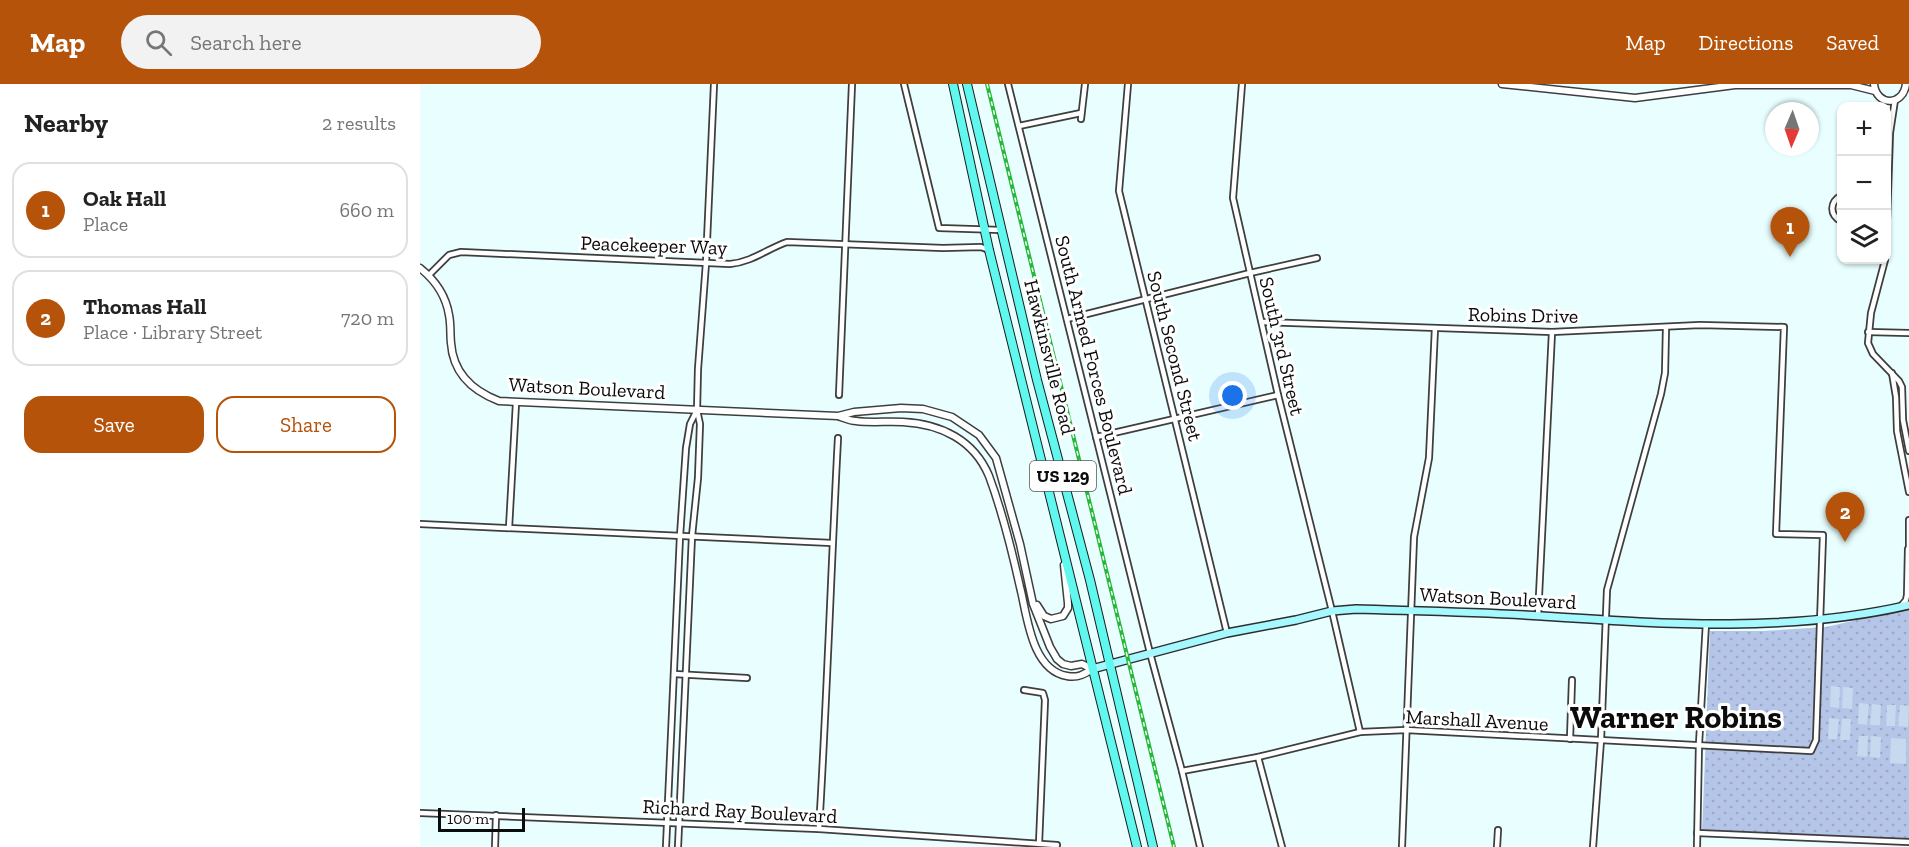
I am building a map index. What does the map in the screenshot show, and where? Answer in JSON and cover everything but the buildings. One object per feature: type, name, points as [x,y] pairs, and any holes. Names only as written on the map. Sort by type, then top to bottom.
[{"type":"main road","name":"Hawkinsville Road","points":[[953,84],[984,230],[1137,847]]},
{"type":"main road","name":"Hawkinsville Road","points":[[967,84],[1037,380],[1069,499],[1153,847]]},
{"type":"main road","name":"Watson Boulevard","points":[[1092,669],[1227,633],[1332,611],[1356,609],[1607,620],[1780,624],[1821,620],[1909,605]]},
{"type":"street","points":[[678,847],[690,569],[698,478],[700,424],[697,410],[698,369],[706,263],[714,84]]},
{"type":"street","points":[[839,395],[852,84]]},
{"type":"street","points":[[904,84],[939,228],[1001,230]]},
{"type":"street","name":"South Armed Forces Boulevard","points":[[1008,84],[1200,847]]},
{"type":"street","points":[[1081,119],[1085,84]]},
{"type":"street","name":"South Second Street","points":[[1128,84],[1119,191],[1227,633]]},
{"type":"street","name":"South 3rd Street","points":[[1242,84],[1233,198],[1278,395],[1360,732]]},
{"type":"street","points":[[1502,84],[1635,98],[1735,84],[1852,84],[1874,87],[1884,102]]},
{"type":"street","points":[[1888,102],[1903,94],[1906,84]]},
{"type":"street","points":[[1891,126],[1895,100]]},
{"type":"street","points":[[1019,126],[1081,112]]},
{"type":"street","points":[[1837,198],[1832,205],[1834,217],[1837,219]]},
{"type":"street","name":"Peacekeeper Way","points":[[429,275],[449,255],[461,252],[742,263],[787,242],[981,247],[989,250]]},
{"type":"street","points":[[1067,319],[1317,258]]},
{"type":"street","points":[[1884,264],[1871,313],[1868,343],[1873,354],[1902,387],[1903,420],[1909,451]]},
{"type":"street","name":"Watson Boulevard","points":[[420,268],[429,275],[445,300],[449,313],[453,358],[459,371],[466,381],[486,396],[499,401],[838,416],[854,412],[901,408],[923,409],[952,417],[979,435],[996,458],[1020,544],[1033,604],[1040,625],[1057,659],[1063,664],[1071,666],[1082,664],[1092,669],[1084,675],[1064,676],[1053,670],[1043,659],[1029,629],[1021,588],[995,492],[984,462],[974,450],[963,440],[948,432],[921,424],[855,422],[838,416]]},
{"type":"street","name":"Robins Drive","points":[[1262,322],[1552,332],[1700,325],[1784,327],[1776,534],[1823,536],[1821,620]]},
{"type":"street","points":[[1402,847],[1414,537],[1429,458],[1435,328]]},
{"type":"street","points":[[1593,847],[1601,740],[1607,590],[1661,394],[1666,365],[1666,328]]},
{"type":"street","points":[[1538,616],[1552,332]]},
{"type":"street","points":[[1868,332],[1909,333]]},
{"type":"street","points":[[1892,373],[1896,397],[1897,431],[1909,492]]},
{"type":"street","points":[[1096,437],[1278,395]]},
{"type":"street","points":[[509,528],[516,403]]},
{"type":"street","points":[[666,847],[680,536],[687,440],[690,424],[697,410]]},
{"type":"street","points":[[819,829],[838,438]]},
{"type":"street","points":[[1900,607],[1907,595],[1909,520]]},
{"type":"street","points":[[420,524],[832,543]]},
{"type":"street","points":[[1029,585],[1039,610],[1044,616],[1051,619],[1063,616],[1068,603],[1062,547]]},
{"type":"street","points":[[679,569],[690,569]]},
{"type":"street","name":"Marshall Avenue","points":[[1182,771],[1258,757],[1360,732],[1406,730],[1811,751],[1816,740],[1821,620]]},
{"type":"street","points":[[1697,847],[1699,744],[1706,623]]},
{"type":"street","points":[[674,674],[747,678]]},
{"type":"street","points":[[1570,739],[1572,680]]},
{"type":"street","points":[[1024,690],[1043,693],[1045,700],[1039,846]]},
{"type":"street","points":[[671,743],[683,744]]},
{"type":"street","points":[[1258,757],[1282,847]]},
{"type":"street","name":"Richard Ray Boulevard","points":[[420,813],[819,829],[1039,846],[1057,845]]},
{"type":"street","points":[[495,847],[496,815]]},
{"type":"street","points":[[1497,847],[1498,830]]},
{"type":"street","points":[[1698,833],[1909,842]]},
{"type":"shaded area","points":[[1909,608],[1909,841],[1702,833],[1710,631],[1763,631],[1826,627]]},
{"type":"shaded area","points":[[1831,686],[1840,687],[1839,708],[1830,707]]},
{"type":"shaded area","points":[[1843,687],[1853,688],[1852,709],[1842,708]]},
{"type":"shaded area","points":[[1859,703],[1869,704],[1867,725],[1858,724]]},
{"type":"shaded area","points":[[1872,704],[1881,705],[1880,725],[1870,725]]},
{"type":"shaded area","points":[[1887,705],[1896,705],[1895,726],[1886,726]]},
{"type":"shaded area","points":[[1900,705],[1909,706],[1908,727],[1898,726]]},
{"type":"shaded area","points":[[1829,718],[1839,719],[1837,739],[1828,739]]},
{"type":"shaded area","points":[[1842,719],[1851,719],[1850,740],[1840,740]]},
{"type":"shaded area","points":[[1859,736],[1868,736],[1867,757],[1857,756]]},
{"type":"shaded area","points":[[1871,736],[1881,737],[1880,758],[1870,757]]},
{"type":"shaded area","points":[[1891,738],[1906,739],[1906,764],[1890,763]]},
{"type":"railway","points":[[987,84],[1174,847]]},
{"type":"place","name":"Oak Hall","points":[[1790,257]]},
{"type":"place","name":"Thomas Hall","points":[[1845,542]]},
{"type":"district","name":"Warner Robins","points":[[1676,717]]}]
